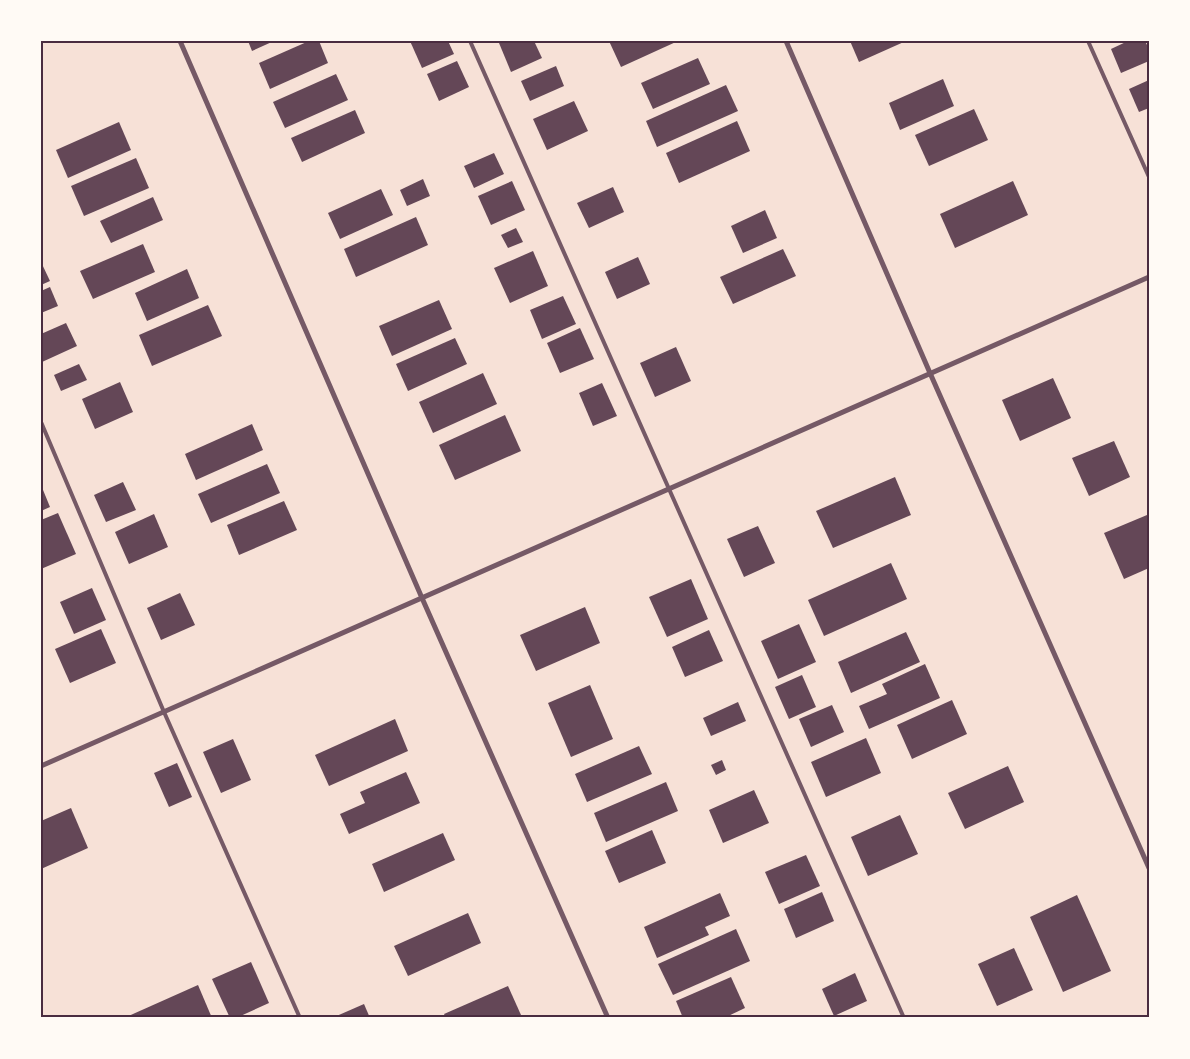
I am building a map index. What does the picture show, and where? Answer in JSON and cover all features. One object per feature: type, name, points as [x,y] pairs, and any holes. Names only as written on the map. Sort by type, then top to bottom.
[{"type":"street","points":[[180,41],[422,598],[608,1018]]},
{"type":"street","points":[[786,41],[930,373],[1149,868]]},
{"type":"street","points":[[41,766],[1149,277]]},
{"type":"lane","points":[[470,41],[904,1018]]},
{"type":"lane","points":[[1088,41],[1149,176]]},
{"type":"lane","points":[[41,422],[164,712],[300,1018]]},
{"type":"building","points":[[248,41],[274,41],[252,51]]},
{"type":"building","points":[[309,41],[319,41],[328,63],[270,89],[259,63]]},
{"type":"building","points":[[410,41],[448,41],[454,54],[422,68]]},
{"type":"building","points":[[503,41],[534,41],[542,58],[511,72],[499,43]]},
{"type":"building","points":[[609,41],[678,41],[621,67]]},
{"type":"building","points":[[850,41],[906,41],[859,62]]},
{"type":"building","points":[[1128,41],[1145,41],[1149,49],[1149,61],[1121,73],[1111,49]]},
{"type":"building","points":[[698,58],[710,84],[653,109],[641,83]]},
{"type":"building","points":[[457,61],[469,87],[439,101],[427,74]]},
{"type":"building","points":[[556,66],[564,86],[530,101],[521,81]]},
{"type":"building","points":[[336,74],[348,100],[285,128],[273,102]]},
{"type":"building","points":[[943,79],[954,106],[900,130],[889,103]]},
{"type":"building","points":[[1149,80],[1149,108],[1139,112],[1129,89]]},
{"type":"building","points":[[726,85],[738,111],[657,147],[646,121]]},
{"type":"building","points":[[574,101],[588,131],[547,150],[533,119]]},
{"type":"building","points":[[974,109],[988,140],[929,166],[915,135]]},
{"type":"building","points":[[355,110],[365,133],[302,162],[291,138]]},
{"type":"building","points":[[737,121],[750,151],[679,183],[666,153]]},
{"type":"building","points":[[119,122],[131,150],[68,178],[56,150]]},
{"type":"building","points":[[494,153],[504,174],[474,188],[464,166]]},
{"type":"building","points":[[136,158],[149,188],[84,216],[71,186]]},
{"type":"building","points":[[423,179],[430,196],[407,206],[400,190]]},
{"type":"building","points":[[512,181],[525,210],[491,225],[478,196]]},
{"type":"building","points":[[1013,181],[1028,215],[955,248],[940,214]]},
{"type":"building","points":[[613,187],[624,212],[589,228],[577,203]]},
{"type":"building","points":[[381,189],[393,215],[340,239],[328,213]]},
{"type":"building","points":[[153,197],[163,220],[111,243],[100,221]]},
{"type":"building","points":[[765,210],[777,238],[743,253],[731,226]]},
{"type":"building","points":[[416,217],[428,245],[356,277],[344,249]]},
{"type":"building","points":[[516,228],[523,242],[508,248],[501,235]]},
{"type":"building","points":[[143,244],[155,272],[93,299],[80,271]]},
{"type":"building","points":[[783,249],[796,276],[733,304],[720,277]]},
{"type":"building","points":[[533,251],[548,286],[510,303],[494,268]]},
{"type":"building","points":[[638,257],[650,284],[617,299],[605,272]]},
{"type":"building","points":[[41,262],[50,281],[41,285]]},
{"type":"building","points":[[187,269],[199,298],[147,321],[135,293]]},
{"type":"building","points":[[50,287],[58,306],[41,313],[41,291]]},
{"type":"building","points":[[563,296],[576,324],[542,339],[530,310]]},
{"type":"building","points":[[439,300],[452,329],[392,356],[379,326]]},
{"type":"building","points":[[208,305],[222,336],[152,366],[139,335]]},
{"type":"building","points":[[66,323],[77,346],[42,362],[41,334]]},
{"type":"building","points":[[580,328],[594,359],[560,373],[547,343]]},
{"type":"building","points":[[455,338],[467,364],[408,391],[396,364]]},
{"type":"building","points":[[676,347],[691,381],[655,397],[640,363]]},
{"type":"building","points":[[79,364],[87,380],[61,391],[54,375]]},
{"type":"building","points":[[483,373],[497,404],[433,433],[419,402]]},
{"type":"building","points":[[1053,378],[1071,418],[1020,441],[1002,400]]},
{"type":"building","points":[[120,382],[133,412],[95,429],[82,399]]},
{"type":"building","points":[[602,383],[617,416],[593,426],[579,393]]},
{"type":"building","points":[[505,415],[521,451],[455,480],[439,445]]},
{"type":"building","points":[[252,424],[263,450],[196,480],[185,454]]},
{"type":"building","points":[[1114,441],[1130,477],[1089,496],[1072,458]]},
{"type":"building","points":[[267,464],[280,493],[211,523],[198,494]]},
{"type":"building","points":[[895,477],[911,515],[833,548],[816,511]]},
{"type":"building","points":[[123,482],[136,510],[106,522],[94,495]]},
{"type":"building","points":[[41,485],[50,507],[41,511]]},
{"type":"building","points":[[284,501],[297,530],[239,555],[227,525]]},
{"type":"building","points":[[58,513],[76,554],[41,569],[41,520]]},
{"type":"building","points":[[154,514],[168,547],[129,564],[115,532]]},
{"type":"building","points":[[1147,515],[1149,518],[1149,568],[1124,579],[1104,533]]},
{"type":"building","points":[[758,526],[775,563],[744,577],[727,539]]},
{"type":"building","points":[[891,563],[907,599],[824,636],[808,600]]},
{"type":"building","points":[[691,579],[708,619],[667,637],[649,597]]},
{"type":"building","points":[[92,588],[106,620],[74,634],[60,602]]},
{"type":"building","points":[[180,593],[195,625],[161,640],[147,608]]},
{"type":"building","points":[[585,607],[600,643],[536,671],[520,635]]},
{"type":"building","points":[[799,624],[816,662],[778,679],[761,641]]},
{"type":"building","points":[[101,629],[116,663],[70,683],[55,649]]},
{"type":"building","points":[[709,630],[723,661],[685,677],[672,647]]},
{"type":"building","points":[[906,632],[920,662],[851,693],[838,662]]},
{"type":"building","points":[[925,664],[940,698],[869,729],[859,706],[887,694],[882,684]]},
{"type":"building","points":[[802,675],[816,707],[789,719],[775,687]]},
{"type":"building","points":[[590,685],[613,739],[571,757],[548,703]]},
{"type":"building","points":[[952,700],[967,734],[912,759],[897,725]]},
{"type":"building","points":[[738,702],[746,721],[711,736],[703,718]]},
{"type":"building","points":[[832,705],[844,732],[811,747],[799,719]]},
{"type":"building","points":[[395,719],[408,751],[329,786],[315,755]]},
{"type":"building","points":[[866,738],[881,773],[826,797],[811,762]]},
{"type":"building","points":[[233,739],[251,780],[221,793],[203,752]]},
{"type":"building","points":[[639,746],[652,774],[587,802],[575,774]]},
{"type":"building","points":[[722,760],[726,770],[716,775],[711,765]]},
{"type":"building","points":[[177,763],[192,797],[169,807],[154,773]]},
{"type":"building","points":[[1008,766],[1024,802],[965,829],[948,793]]},
{"type":"building","points":[[406,772],[420,803],[349,834],[340,814],[365,803],[360,792]]},
{"type":"building","points":[[666,782],[678,811],[606,842],[594,813]]},
{"type":"building","points":[[754,790],[769,823],[723,843],[709,810]]},
{"type":"building","points":[[71,808],[88,848],[41,869],[41,821]]},
{"type":"building","points":[[900,815],[918,854],[868,876],[851,837]]},
{"type":"building","points":[[652,830],[666,863],[619,883],[605,851]]},
{"type":"building","points":[[443,833],[455,860],[384,892],[372,864]]},
{"type":"building","points":[[806,855],[820,886],[779,904],[765,872]]},
{"type":"building","points":[[822,892],[834,921],[796,938],[784,909]]},
{"type":"building","points":[[720,893],[730,916],[705,927],[709,935],[657,958],[644,927]]},
{"type":"building","points":[[1077,895],[1111,971],[1063,992],[1030,917]]},
{"type":"building","points":[[468,913],[481,943],[408,976],[394,946]]},
{"type":"building","points":[[736,929],[750,961],[673,995],[658,964]]},
{"type":"building","points":[[1014,948],[1033,990],[997,1006],[978,964]]},
{"type":"building","points":[[251,962],[269,1003],[236,1018],[230,1018],[212,979]]},
{"type":"building","points":[[855,973],[867,1001],[834,1016],[822,989]]},
{"type":"building","points":[[731,977],[745,1008],[724,1018],[683,1018],[676,1001]]},
{"type":"building","points":[[198,985],[212,1018],[124,1018]]},
{"type":"building","points":[[508,986],[521,1015],[514,1018],[446,1018],[444,1014]]},
{"type":"building","points":[[364,1004],[370,1018],[332,1018]]}]
